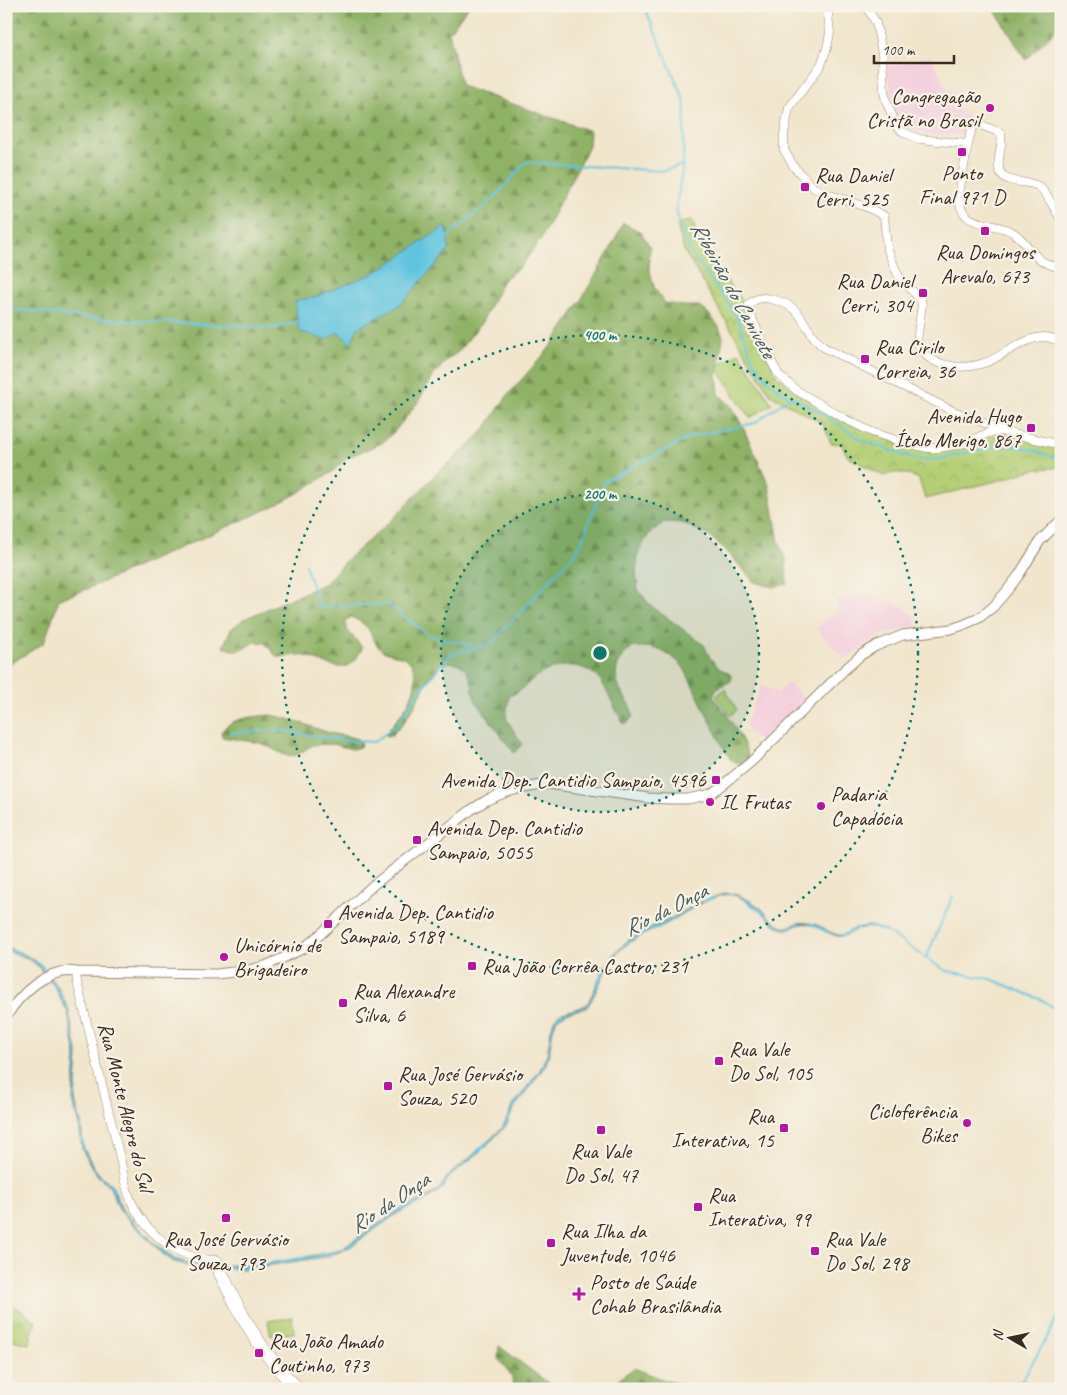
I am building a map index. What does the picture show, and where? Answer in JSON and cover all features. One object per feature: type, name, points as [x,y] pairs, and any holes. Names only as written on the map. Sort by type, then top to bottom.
[{"type":"main road","points":[[6,1017],[25,993],[46,978],[70,971],[217,974],[249,970],[281,959],[304,948],[372,886],[471,810],[487,800],[518,788],[548,784],[648,798],[669,799],[688,799],[711,794],[751,762],[861,655],[876,646],[903,635],[951,629],[979,618],[993,607],[1006,592],[1040,541],[1061,520]]},
{"type":"street","points":[[827,6],[830,33],[827,48],[821,65],[793,100],[789,108],[784,134],[784,150],[794,167],[814,188],[825,194],[867,207],[884,216],[886,240],[900,278],[921,300],[917,341],[920,349],[932,360],[951,366],[967,367],[986,362],[1037,337],[1052,338],[1061,343]]},
{"type":"street","points":[[866,6],[876,23],[882,53],[884,92],[897,127],[903,132],[919,139],[968,144]]},
{"type":"street","points":[[1061,219],[1040,187],[1033,184],[1016,182],[1003,176],[999,169],[1001,134],[978,124],[974,126],[968,144],[959,200],[962,210],[972,220],[1012,232],[1043,261],[1061,268]]},
{"type":"street","points":[[1001,431],[988,433],[965,443],[933,448],[905,443],[852,423],[796,390],[779,375],[749,311],[749,304],[760,298],[773,299],[785,303],[797,312],[821,345],[953,411],[1001,431],[1061,445]]},
{"type":"street","name":"Rua Monte Alegre do Sul","points":[[76,972],[125,1186],[132,1205],[149,1228],[164,1242],[185,1254],[215,1260]]},
{"type":"street","points":[[215,1260],[233,1305],[249,1332],[278,1371],[295,1389]]},
{"type":"street","points":[[215,1260],[262,1342],[302,1389]]},
{"type":"shaded area","points":[[931,56],[947,89],[953,93],[959,111],[970,117],[964,134],[927,135],[905,127],[895,114],[886,67]]},
{"type":"shaded area","points":[[864,596],[892,601],[914,616],[917,623],[915,626],[890,632],[876,638],[845,659],[816,628],[839,609],[834,600]]},
{"type":"shaded area","points":[[789,683],[806,700],[763,744],[758,742],[746,724],[762,684],[777,693]]},
{"type":"green space","points":[[6,6],[469,6],[449,32],[461,86],[590,131],[589,146],[539,242],[520,267],[503,280],[482,322],[458,352],[448,359],[432,377],[418,402],[395,431],[382,443],[348,457],[332,472],[270,508],[80,592],[59,599],[44,643],[6,666]]},
{"type":"green space","points":[[992,6],[1061,6],[1061,24],[1026,60]]},
{"type":"green space","points":[[692,220],[710,260],[746,305],[776,375],[799,394],[909,447],[967,446],[1002,433],[1061,447],[1061,467],[1031,470],[1004,479],[925,499],[919,479],[902,473],[884,476],[848,457],[841,444],[831,443],[823,424],[770,394],[684,251],[677,224]]},
{"type":"green space","points":[[623,223],[641,232],[650,247],[649,267],[654,287],[665,303],[699,306],[709,314],[719,327],[723,337],[717,375],[719,394],[733,408],[769,485],[779,542],[786,560],[787,584],[773,587],[754,582],[724,548],[709,536],[683,523],[664,522],[649,534],[639,551],[636,572],[638,590],[650,605],[704,645],[710,658],[719,668],[731,675],[731,681],[716,689],[713,696],[739,734],[749,759],[741,764],[731,760],[684,668],[670,655],[652,648],[632,648],[621,658],[618,664],[617,682],[630,706],[633,716],[627,724],[623,723],[599,678],[578,667],[557,667],[532,679],[521,689],[509,696],[506,718],[522,744],[514,753],[475,700],[471,680],[466,670],[459,664],[449,662],[439,666],[430,676],[404,722],[391,736],[386,736],[405,709],[412,695],[415,681],[413,667],[406,659],[385,652],[380,648],[365,626],[351,617],[345,621],[347,630],[362,649],[348,666],[336,667],[298,655],[277,657],[265,643],[254,642],[236,651],[223,647],[231,629],[244,619],[326,583],[344,562],[393,519],[438,472],[471,444],[484,430],[507,396],[558,336],[580,302]]},
{"type":"green space","points":[[739,352],[772,404],[750,418],[716,367]]},
{"type":"green space","points":[[725,689],[737,710],[730,716],[716,696]]},
{"type":"green space","points":[[270,715],[357,739],[361,741],[360,747],[352,749],[333,744],[313,745],[296,755],[287,756],[260,743],[222,737],[221,732],[231,723],[250,717]]},
{"type":"green space","points":[[12,1304],[36,1321],[29,1344],[9,1339],[6,1330],[6,1312]]},
{"type":"green space","points":[[292,1317],[294,1333],[271,1336],[268,1321]]},
{"type":"green space","points":[[499,1346],[556,1389],[513,1389],[512,1376],[498,1358]]},
{"type":"green space","points":[[634,1368],[665,1380],[692,1387],[688,1389],[605,1389]]},
{"type":"water","points":[[446,226],[449,250],[400,305],[358,328],[350,344],[339,332],[325,340],[299,331],[295,301],[315,297],[374,273]]},
{"type":"water","points":[[725,893],[735,894],[750,901],[784,927],[806,923],[817,925],[838,935],[857,928],[865,927],[886,931],[866,928],[857,929],[846,936],[839,936],[808,924],[782,929],[775,925],[760,909],[733,895],[718,897],[699,904],[624,946],[610,963],[587,1007],[567,1013],[557,1019],[545,1066],[513,1110],[507,1125],[481,1151],[448,1178],[443,1188],[427,1199],[398,1213],[340,1252],[325,1257],[241,1269],[200,1268],[174,1262],[163,1254],[120,1211],[110,1187],[98,1176],[82,1149],[79,1121],[73,1100],[76,1056],[68,1013],[54,986],[37,965],[27,958],[6,950],[6,947],[36,961],[45,974],[57,985],[68,1008],[78,1055],[75,1100],[81,1123],[83,1147],[98,1173],[112,1185],[122,1210],[154,1243],[174,1259],[201,1266],[269,1264],[340,1250],[400,1209],[438,1190],[448,1176],[503,1127],[512,1107],[540,1070],[547,1054],[554,1020],[559,1014],[588,1003],[605,967],[616,952],[628,940],[647,929],[674,917],[696,904]]},
{"type":"waterway","name":"Ribeirão do Canivete","points":[[644,6],[685,102],[683,165],[676,209],[680,225],[691,253],[738,319],[751,356],[768,380],[782,392],[829,417],[859,439],[911,458],[922,460],[939,459],[991,447],[1014,446],[1033,450],[1061,460]]},
{"type":"waterway","points":[[446,238],[494,198],[526,162],[663,171],[683,165]]},
{"type":"waterway","points":[[6,309],[103,319],[275,328],[300,321]]},
{"type":"waterway","points":[[230,733],[277,730],[340,740],[374,742],[397,725],[417,694],[450,655],[492,643],[578,550],[605,481],[692,436],[755,423],[790,397]]},
{"type":"waterway","points":[[305,564],[319,607],[388,604],[428,635],[477,647]]},
{"type":"waterway","points":[[926,958],[953,896]]},
{"type":"waterway","name":"Rio da Onça","points":[[702,902],[714,897]]},
{"type":"waterway","name":"Rio da Onça","points":[[744,900],[765,915]]},
{"type":"waterway","name":"Rio da Onça","points":[[813,925],[829,933]]},
{"type":"waterway","points":[[866,926],[886,931],[947,971],[991,979],[1044,1001],[1061,1013]]},
{"type":"waterway","name":"Rio da Onça","points":[[843,935],[857,928]]},
{"type":"waterway","points":[[38,963],[48,974]]},
{"type":"waterway","name":"Rio da Onça","points":[[597,984],[602,973]]},
{"type":"waterway","points":[[82,1138],[84,1149]]},
{"type":"waterway","name":"Rio da Onça","points":[[476,1152],[486,1143]]},
{"type":"waterway","points":[[110,1184],[114,1193]]},
{"type":"waterway","name":"Rio da Onça","points":[[402,1209],[416,1203]]},
{"type":"waterway","points":[[264,1264],[305,1257]]},
{"type":"waterway","points":[[1017,1389],[1061,1311]]},
{"type":"place","name":"Congregação Cristã no Brasil","points":[[990,108]]},
{"type":"place","name":"Ponto Final 971 D","points":[[962,152]]},
{"type":"place","name":"Rua Daniel Cerri, 525","points":[[805,187]]},
{"type":"place","name":"Rua Domingos Arevalo, 673","points":[[985,231]]},
{"type":"place","name":"Rua Daniel Cerri, 304","points":[[923,293]]},
{"type":"place","name":"Rua Cirilo Correia, 36","points":[[865,359]]},
{"type":"place","name":"Avenida Hugo Ítalo Merigo, 867","points":[[1031,428]]},
{"type":"place","name":"Avenida Dep. Cantidio Sampaio, 4596","points":[[716,780]]},
{"type":"place","name":"IL Frutas","points":[[710,802]]},
{"type":"place","name":"Padaria Capadócia","points":[[821,806]]},
{"type":"place","name":"Avenida Dep. Cantidio Sampaio, 5055","points":[[417,840]]},
{"type":"place","name":"Avenida Dep. Cantidio Sampaio, 5189","points":[[328,924]]},
{"type":"place","name":"Unicórnio de Brigadeiro","points":[[224,957]]},
{"type":"place","name":"Rua João Corrêa Castro, 231","points":[[472,966]]},
{"type":"place","name":"Rua Alexandre Silva, 6","points":[[343,1003]]},
{"type":"place","name":"Rua Vale Do Sol, 105","points":[[719,1061]]},
{"type":"place","name":"Rua José Gervásio Souza, 520","points":[[388,1086]]},
{"type":"place","name":"Cicloferência Bikes","points":[[967,1123]]},
{"type":"place","name":"Rua Interativa, 15","points":[[784,1128]]},
{"type":"place","name":"Rua Vale Do Sol, 47","points":[[601,1130]]},
{"type":"place","name":"Rua Interativa, 99","points":[[698,1207]]},
{"type":"place","name":"Rua José Gervásio Souza, 793","points":[[226,1218]]},
{"type":"place","name":"Rua Ilha da Juventude, 1046","points":[[551,1243]]},
{"type":"place","name":"Rua Vale Do Sol, 298","points":[[815,1251]]},
{"type":"place","name":"Posto de Saúde Cohab Brasilândia","points":[[579,1294]]},
{"type":"place","name":"Rua João Amado Coutinho, 973","points":[[259,1353]]}]
